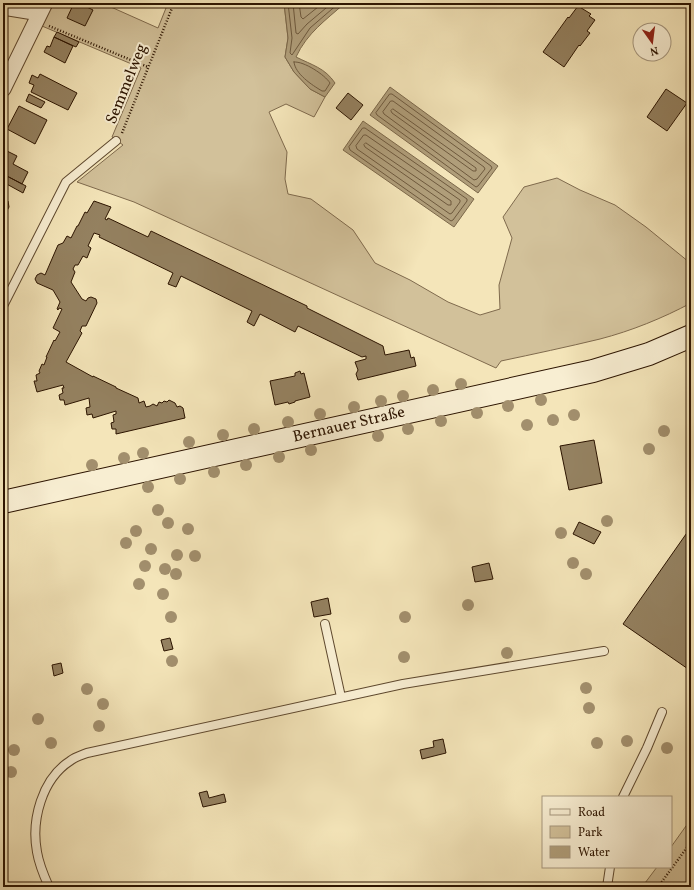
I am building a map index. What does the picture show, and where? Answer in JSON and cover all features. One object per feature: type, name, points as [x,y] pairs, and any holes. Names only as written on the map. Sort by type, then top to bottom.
[{"type":"main road","name":"Bernauer Straße","points":[[3,502],[593,370],[649,354],[691,336]]},
{"type":"street","points":[[3,7],[43,13],[3,89]]},
{"type":"lane","name":"Semmelweg","points":[[3,306],[66,182],[116,141]]},
{"type":"lane","points":[[325,624],[341,697]]},
{"type":"lane","points":[[49,887],[43,874],[37,852],[35,828],[39,807],[54,775],[70,761],[87,752],[402,684],[604,651]]},
{"type":"lane","points":[[623,796],[647,748],[662,712]]},
{"type":"lane","points":[[607,887],[610,868]]},
{"type":"path","name":"Semmelweg","points":[[116,141],[121,136],[174,3]]},
{"type":"path","points":[[43,13],[148,67]]},
{"type":"path","points":[[672,868],[691,842]]},
{"type":"path","points":[[658,887],[672,868]]},
{"type":"green space","points":[[52,3],[102,3],[158,28],[168,3],[284,3],[288,38],[285,57],[294,72],[310,89],[325,97],[314,117],[286,104],[269,112],[287,152],[285,179],[288,194],[311,199],[353,230],[375,263],[410,280],[448,302],[480,315],[500,309],[499,285],[512,238],[503,217],[524,187],[557,178],[615,205],[646,227],[689,262],[691,266],[691,303],[658,319],[623,332],[588,342],[501,361],[496,368],[134,202],[77,182],[123,145],[112,137],[141,68],[42,26]]},
{"type":"green space","points":[[691,819],[691,887],[642,887],[656,868],[672,868],[672,846]]},
{"type":"water","points":[[284,3],[345,3],[311,34],[300,48],[296,57],[322,70],[335,83],[325,97],[310,89],[294,72],[285,57],[288,38]]},
{"type":"water","points":[[390,87],[498,166],[478,193],[370,115]]},
{"type":"water","points":[[363,121],[474,199],[454,227],[343,150]]},
{"type":"building","points":[[74,3],[88,3],[87,7],[93,10],[85,26],[67,18]]},
{"type":"building","points":[[578,6],[591,14],[589,16],[595,20],[587,31],[590,33],[580,46],[579,45],[564,67],[543,52],[568,17],[569,18]]},
{"type":"building","points":[[57,32],[79,42],[76,47],[54,37]]},
{"type":"building","points":[[54,37],[73,46],[65,63],[44,52],[47,46],[50,47]]},
{"type":"building","points":[[40,74],[77,93],[68,110],[31,92],[34,85],[29,83],[32,75],[38,78]]},
{"type":"building","points":[[666,89],[687,103],[667,131],[647,117]]},
{"type":"building","points":[[348,93],[363,105],[351,120],[336,108]]},
{"type":"building","points":[[29,94],[45,102],[41,108],[26,101]]},
{"type":"building","points":[[19,106],[47,120],[35,144],[7,129]]},
{"type":"building","points":[[3,149],[17,156],[13,164],[28,172],[22,184],[3,174]]},
{"type":"building","points":[[5,175],[26,186],[23,193],[3,182]]},
{"type":"building","points":[[3,199],[8,201],[9,207],[3,218]]},
{"type":"building","points":[[94,201],[111,207],[105,219],[107,220],[108,218],[148,237],[151,231],[307,306],[307,308],[383,346],[385,355],[409,350],[411,358],[414,357],[416,366],[358,380],[356,374],[358,370],[355,362],[366,359],[366,356],[362,357],[298,326],[295,332],[260,314],[254,326],[247,322],[252,311],[181,276],[176,287],[168,284],[173,273],[99,237],[100,235],[94,233],[88,246],[91,248],[87,258],[83,256],[78,265],[75,265],[73,269],[75,272],[71,282],[82,299],[86,301],[91,297],[96,299],[97,303],[86,326],[82,326],[80,331],[82,333],[66,362],[93,377],[138,398],[139,403],[144,401],[146,407],[153,404],[157,406],[159,402],[167,402],[169,400],[175,403],[177,407],[180,406],[183,408],[185,418],[116,434],[116,429],[112,429],[111,423],[114,422],[113,415],[116,414],[116,411],[93,418],[92,414],[87,415],[86,408],[90,407],[89,398],[65,405],[64,400],[60,400],[59,395],[63,393],[63,385],[37,392],[34,381],[37,381],[36,375],[40,373],[39,371],[42,364],[44,365],[54,340],[55,341],[60,332],[53,328],[62,309],[57,309],[60,302],[53,290],[37,283],[35,279],[37,275],[41,273],[45,275],[58,245],[63,243],[67,236],[71,238],[85,212],[87,213]]},
{"type":"building","points":[[300,371],[301,374],[304,373],[310,397],[289,404],[288,402],[275,405],[270,381],[295,376],[295,373]]},
{"type":"building","points":[[594,440],[602,483],[569,490],[560,446]]},
{"type":"building","points":[[3,445],[7,453],[3,459]]},
{"type":"building","points":[[579,522],[601,532],[594,544],[573,534]]},
{"type":"building","points":[[691,527],[691,671],[623,624]]},
{"type":"building","points":[[489,563],[493,579],[475,582],[472,567]]},
{"type":"building","points":[[328,598],[331,614],[314,617],[311,602]]},
{"type":"building","points":[[170,638],[173,649],[164,651],[161,640]]},
{"type":"building","points":[[61,663],[63,673],[54,676],[52,665]]},
{"type":"building","points":[[443,739],[446,753],[422,759],[420,750],[434,747],[433,741]]},
{"type":"building","points":[[207,791],[209,798],[224,794],[226,802],[203,807],[199,793]]}]
